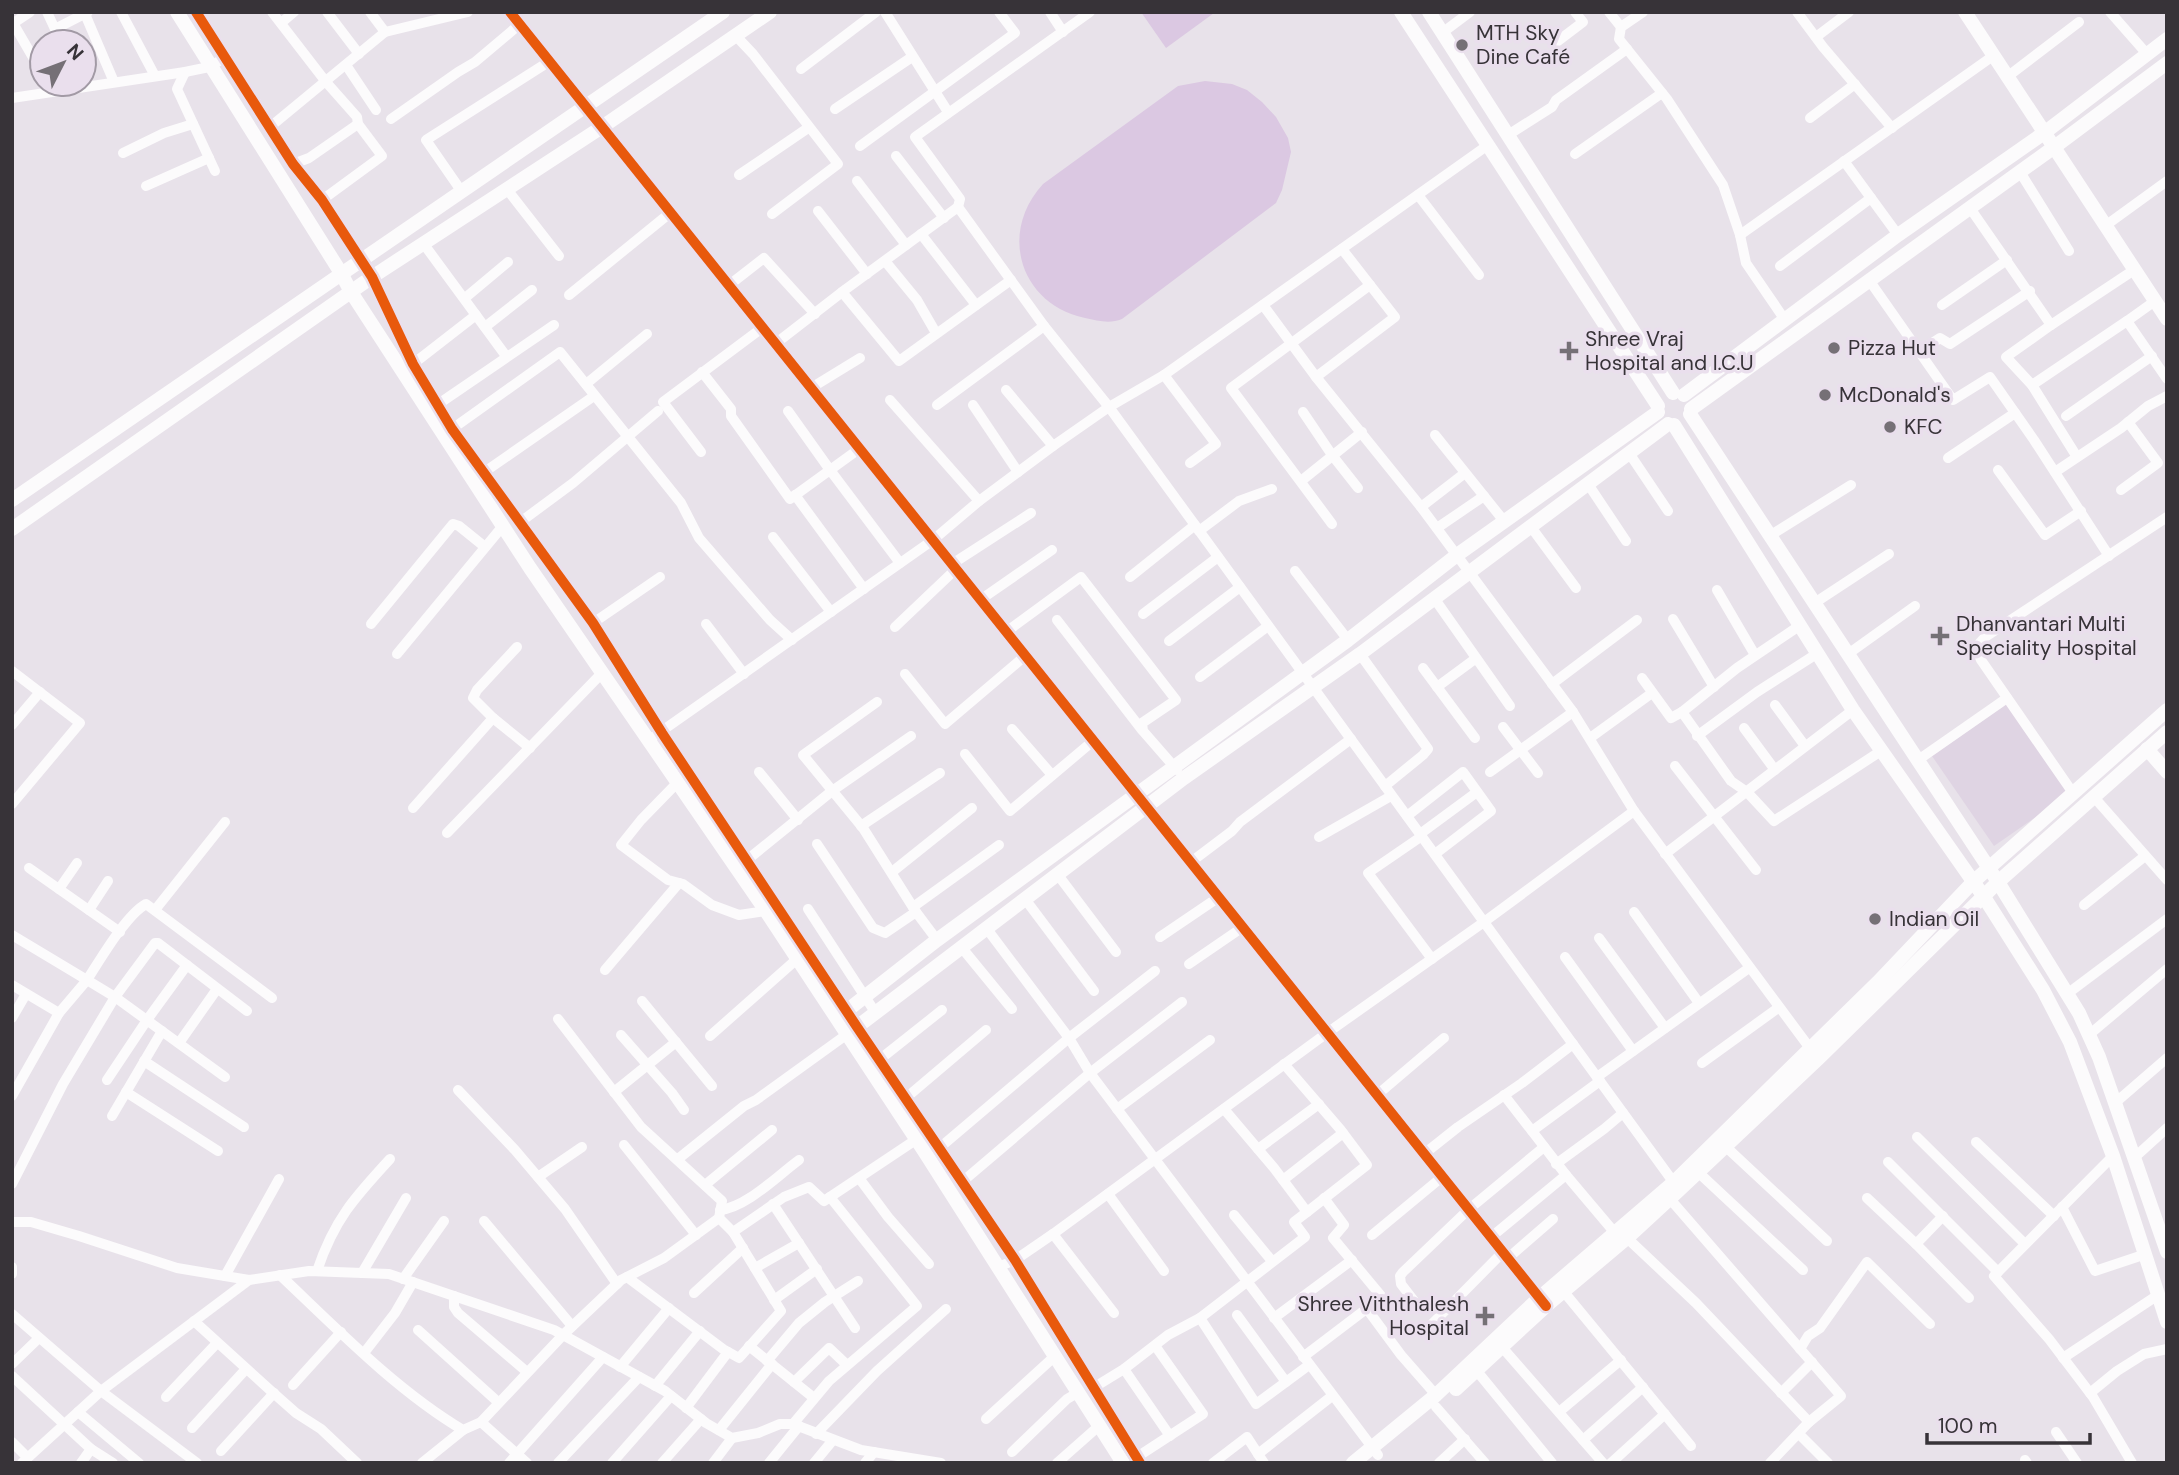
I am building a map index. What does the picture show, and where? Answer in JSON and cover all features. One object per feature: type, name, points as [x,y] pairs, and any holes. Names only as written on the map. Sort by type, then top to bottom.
[{"type":"street","points":[[28,49],[13,23],[30,12]]},
{"type":"street","points":[[47,12],[55,28]]},
{"type":"street","points":[[121,12],[155,76]]},
{"type":"street","points":[[177,12],[351,292],[502,527],[797,958],[852,1031],[927,1147],[998,1268],[1055,1356],[1086,1390],[1100,1425],[1133,1461]]},
{"type":"street","points":[[196,12],[293,164],[322,200],[373,276],[413,364],[452,429],[593,624],[747,860],[841,1015]]},
{"type":"street","points":[[272,12],[358,117],[358,124],[382,156],[322,200]]},
{"type":"street","points":[[281,23],[294,12]]},
{"type":"street","points":[[327,12],[359,54]]},
{"type":"street","points":[[370,12],[385,32]]},
{"type":"street","points":[[270,127],[385,32],[468,12]]},
{"type":"street","points":[[12,529],[373,276],[601,127],[770,12]]},
{"type":"street","points":[[801,69],[876,12]]},
{"type":"street","points":[[885,12],[948,112]]},
{"type":"street","points":[[860,146],[1015,33],[999,12]]},
{"type":"street","points":[[1050,12],[1063,32]]},
{"type":"street","points":[[775,344],[958,207],[960,199],[915,137],[1090,12]]},
{"type":"street","points":[[1401,12],[1664,421],[1671,425],[1853,710],[1984,897],[2043,990],[2070,1042],[2113,1156],[2167,1322]]},
{"type":"street","points":[[1429,12],[1678,394],[1690,404],[1690,411],[1989,868],[2067,994],[2090,1034],[2166,1251]]},
{"type":"street","points":[[1442,33],[1470,12]]},
{"type":"street","points":[[1558,41],[1583,22],[1575,12]]},
{"type":"street","points":[[1609,12],[1621,27]]},
{"type":"street","points":[[1643,12],[1621,27],[1619,39],[1662,93],[1723,185],[1740,235],[1746,263],[1785,320]]},
{"type":"street","points":[[1797,12],[1892,128]]},
{"type":"street","points":[[1816,37],[1849,12]]},
{"type":"street","points":[[1965,12],[2167,319]]},
{"type":"street","points":[[2110,12],[2147,54]]},
{"type":"street","points":[[57,28],[87,13],[114,82]]},
{"type":"street","points":[[12,499],[586,107],[719,13]]},
{"type":"street","points":[[391,119],[475,62],[515,18],[1542,1302]]},
{"type":"street","points":[[2007,78],[2079,22]]},
{"type":"street","points":[[736,36],[838,164],[772,214]]},
{"type":"street","points":[[841,1015],[937,940],[1348,640],[1457,555],[1658,409],[1663,397],[1678,394],[1785,320],[1898,235],[2044,133],[2167,39]]},
{"type":"street","points":[[1508,135],[1552,107],[1556,100],[1627,50]]},
{"type":"street","points":[[1740,235],[1993,56]]},
{"type":"street","points":[[98,84],[186,72],[209,66],[226,57]]},
{"type":"street","points":[[835,109],[912,57]]},
{"type":"street","points":[[462,192],[426,140],[550,61]]},
{"type":"street","points":[[678,1159],[744,1106],[757,1100],[852,1031],[1184,778],[1360,654],[1629,453],[1671,425],[1684,422],[1690,411],[2167,64]]},
{"type":"street","points":[[346,65],[376,110]]},
{"type":"street","points":[[186,72],[177,89],[215,170]]},
{"type":"street","points":[[1810,118],[1855,84]]},
{"type":"street","points":[[1575,153],[1662,93]]},
{"type":"street","points":[[123,153],[164,133],[193,124]]},
{"type":"street","points":[[293,164],[309,158],[358,124]]},
{"type":"street","points":[[739,175],[808,128]]},
{"type":"street","points":[[649,740],[933,540],[979,501],[1053,446],[1109,407],[1164,375],[1488,145]]},
{"type":"street","points":[[896,156],[944,218]]},
{"type":"street","points":[[146,186],[209,158]]},
{"type":"street","points":[[1844,161],[1898,235]]},
{"type":"street","points":[[2020,172],[2068,251]]},
{"type":"street","points":[[858,181],[906,245]]},
{"type":"street","points":[[2105,226],[2167,181]]},
{"type":"street","points":[[506,188],[559,256]]},
{"type":"street","points":[[1418,195],[1479,275]]},
{"type":"street","points":[[1780,266],[1871,198]]},
{"type":"street","points":[[958,207],[1044,326],[1109,407],[1623,1112],[1674,1191],[1800,1349],[1841,1396],[1810,1422],[1770,1463]]},
{"type":"street","points":[[1970,208],[2051,325]]},
{"type":"street","points":[[818,211],[867,274]]},
{"type":"street","points":[[569,295],[670,213]]},
{"type":"street","points":[[921,234],[976,305]]},
{"type":"street","points":[[423,243],[506,356]]},
{"type":"street","points":[[1316,377],[1395,317],[1342,249]]},
{"type":"street","points":[[728,286],[764,258],[815,313]]},
{"type":"street","points":[[1942,305],[2007,260]]},
{"type":"street","points":[[885,261],[917,300],[936,333]]},
{"type":"street","points":[[465,299],[508,262]]},
{"type":"street","points":[[2077,457],[2032,386],[2006,357],[2134,270]]},
{"type":"street","points":[[842,292],[899,361],[1011,280]]},
{"type":"street","points":[[1869,280],[1953,400],[1990,377],[2109,556]]},
{"type":"street","points":[[1332,524],[1231,388],[1370,285]]},
{"type":"street","points":[[485,327],[532,290]]},
{"type":"street","points":[[1920,351],[1940,338],[1950,344],[2030,292]]},
{"type":"street","points":[[2032,386],[2155,301]]},
{"type":"street","points":[[1264,305],[1316,377],[1437,528],[1573,712],[1634,811],[1814,1054]]},
{"type":"street","points":[[413,364],[476,316]]},
{"type":"street","points":[[2127,321],[2167,379]]},
{"type":"street","points":[[437,405],[554,324]]},
{"type":"street","points":[[937,405],[1044,326]]},
{"type":"street","points":[[701,452],[663,402],[762,328]]},
{"type":"street","points":[[586,384],[647,334]]},
{"type":"street","points":[[452,429],[560,352],[594,396],[614,416],[681,503],[699,538],[770,620],[792,640]]},
{"type":"street","points":[[2066,416],[2152,356]]},
{"type":"street","points":[[811,388],[860,358]]},
{"type":"street","points":[[702,372],[731,409],[731,416],[790,499],[859,449]]},
{"type":"street","points":[[1164,375],[1216,444],[1191,463]]},
{"type":"street","points":[[1006,390],[1053,446]]},
{"type":"street","points":[[483,473],[594,396]]},
{"type":"street","points":[[2055,472],[2148,406],[2167,396]]},
{"type":"street","points":[[890,400],[979,501]]},
{"type":"street","points":[[973,405],[1018,472]]},
{"type":"street","points":[[519,523],[573,483],[658,411]]},
{"type":"street","points":[[788,411],[900,563]]},
{"type":"street","points":[[1303,412],[1332,456],[1358,488]]},
{"type":"street","points":[[1948,457],[2015,413]]},
{"type":"street","points":[[2121,490],[2158,463],[2128,422]]},
{"type":"street","points":[[1301,481],[1362,432]]},
{"type":"street","points":[[1435,435],[1504,521]]},
{"type":"street","points":[[1629,453],[1668,510]]},
{"type":"street","points":[[1998,470],[2045,535],[2081,511]]},
{"type":"street","points":[[1421,507],[1465,473]]},
{"type":"street","points":[[1588,484],[1626,541]]},
{"type":"street","points":[[1771,535],[1850,485]]},
{"type":"street","points":[[1130,577],[1239,501],[1272,489]]},
{"type":"street","points":[[795,495],[864,589]]},
{"type":"street","points":[[1437,528],[1484,496]]},
{"type":"street","points":[[895,626],[954,567],[1031,513]]},
{"type":"street","points":[[2073,793],[1977,653],[1976,647],[2167,517]]},
{"type":"street","points":[[371,624],[453,524],[485,547]]},
{"type":"street","points":[[397,654],[502,527]]},
{"type":"street","points":[[1531,527],[1576,588]]},
{"type":"street","points":[[773,537],[831,612]]},
{"type":"street","points":[[980,600],[1052,550]]},
{"type":"street","points":[[1816,602],[1889,554]]},
{"type":"street","points":[[1143,614],[1218,557]]},
{"type":"street","points":[[1295,570],[1348,640]]},
{"type":"street","points":[[593,624],[660,577]]},
{"type":"street","points":[[1006,632],[1080,577],[1175,700],[1142,723],[1143,731]]},
{"type":"street","points":[[1169,641],[1240,587]]},
{"type":"street","points":[[1717,590],[1755,655]]},
{"type":"street","points":[[1434,598],[1510,706]]},
{"type":"street","points":[[1848,654],[1915,606]]},
{"type":"street","points":[[1057,620],[1143,731],[1184,778]]},
{"type":"street","points":[[1552,684],[1637,620]]},
{"type":"street","points":[[1673,620],[1713,687]]},
{"type":"street","points":[[706,624],[744,674]]},
{"type":"street","points":[[1642,678],[1671,718],[1799,625]]},
{"type":"street","points":[[1200,677],[1268,626]]},
{"type":"street","points":[[517,647],[474,694],[475,701],[530,748]]},
{"type":"street","points":[[1697,736],[1757,692],[1818,653]]},
{"type":"street","points":[[1320,837],[1388,791],[1428,749],[1360,654]]},
{"type":"street","points":[[905,674],[945,724],[1025,656]]},
{"type":"street","points":[[1437,687],[1475,659]]},
{"type":"street","points":[[1423,668],[1475,738]]},
{"type":"street","points":[[12,671],[80,723],[12,804]]},
{"type":"street","points":[[447,833],[602,673]]},
{"type":"street","points":[[12,726],[40,692]]},
{"type":"street","points":[[1590,738],[1653,693]]},
{"type":"street","points":[[1918,760],[2007,698]]},
{"type":"street","points":[[877,702],[803,755],[861,826],[937,940]]},
{"type":"street","points":[[1774,705],[1805,746]]},
{"type":"street","points":[[1665,854],[1853,710]]},
{"type":"street","points":[[1353,1463],[1373,1455],[1436,1401],[1542,1302],[1699,1172],[1814,1054],[1973,882],[2167,710]]},
{"type":"street","points":[[1490,772],[1573,712]]},
{"type":"street","points":[[1682,712],[1731,781],[1747,792],[1774,821],[1881,751]]},
{"type":"street","points":[[412,807],[493,718]]},
{"type":"street","points":[[1503,727],[1538,773]]},
{"type":"street","points":[[1744,728],[1774,770]]},
{"type":"street","points":[[1012,729],[1052,775]]},
{"type":"street","points":[[1674,1191],[1814,1054],[1998,883],[2167,732]]},
{"type":"street","points":[[747,860],[832,791],[911,736]]},
{"type":"street","points":[[1191,862],[1351,739]]},
{"type":"street","points":[[965,754],[1010,811],[1093,741]]},
{"type":"street","points":[[2147,749],[2167,772]]},
{"type":"street","points":[[1675,766],[1756,870]]},
{"type":"street","points":[[759,772],[798,820]]},
{"type":"street","points":[[1407,816],[1463,772],[1491,811],[1435,854]]},
{"type":"street","points":[[861,826],[940,773]]},
{"type":"street","points":[[678,782],[621,845],[667,880],[683,884],[712,905],[739,915],[766,911]]},
{"type":"street","points":[[1432,959],[1368,873],[1477,792]]},
{"type":"street","points":[[2094,796],[2167,880]]},
{"type":"street","points":[[892,872],[972,808]]},
{"type":"street","points":[[998,1268],[1015,1260],[1053,1234],[1634,811]]},
{"type":"street","points":[[155,910],[225,822]]},
{"type":"street","points":[[817,844],[873,928],[885,933],[999,845]]},
{"type":"street","points":[[2084,905],[2146,856]]},
{"type":"street","points":[[59,889],[77,863]]},
{"type":"street","points":[[29,868],[120,932]]},
{"type":"street","points":[[1058,875],[1116,952]]},
{"type":"street","points":[[89,910],[108,881]]},
{"type":"street","points":[[605,970],[679,883]]},
{"type":"street","points":[[1160,937],[1219,897]]},
{"type":"street","points":[[1026,899],[1094,991]]},
{"type":"street","points":[[12,1096],[59,1013],[143,905],[155,910],[272,998]]},
{"type":"street","points":[[808,909],[875,1012]]},
{"type":"street","points":[[1634,912],[1699,1003]]},
{"type":"street","points":[[2067,994],[2167,919]]},
{"type":"street","points":[[1189,964],[1242,927]]},
{"type":"street","points":[[987,929],[1069,1038],[1090,1073],[1332,1396],[1373,1455]]},
{"type":"street","points":[[12,935],[115,997],[225,1077]]},
{"type":"street","points":[[1599,938],[1665,1028]]},
{"type":"street","points":[[12,1184],[63,1084],[115,997],[155,943],[247,1011]]},
{"type":"street","points":[[962,948],[1012,1009]]},
{"type":"street","points":[[1566,957],[1633,1051]]},
{"type":"street","points":[[709,1036],[797,958]]},
{"type":"street","points":[[107,1080],[187,965]]},
{"type":"street","points":[[1532,1131],[1633,1051],[1749,968]]},
{"type":"street","points":[[2090,1034],[2167,969]]},
{"type":"street","points":[[733,1232],[784,1197],[809,1187],[824,1201],[859,1178],[927,1147],[1155,971]]},
{"type":"street","points":[[12,985],[59,1013]]},
{"type":"street","points":[[179,1044],[217,989]]},
{"type":"street","points":[[12,1018],[26,994]]},
{"type":"street","points":[[642,1001],[712,1086]]},
{"type":"street","points":[[962,1182],[1090,1073],[1182,1002]]},
{"type":"street","points":[[1702,1063],[1778,1008]]},
{"type":"street","points":[[880,1060],[942,1010]]},
{"type":"street","points":[[558,1018],[641,1127],[722,1201],[720,1214],[781,1311],[739,1358],[627,1277]]},
{"type":"street","points":[[906,1097],[986,1030]]},
{"type":"street","points":[[112,1116],[162,1031]]},
{"type":"street","points":[[852,1031],[880,1060],[906,1097],[927,1147],[962,1182],[1015,1260],[1086,1390],[1133,1461]]},
{"type":"street","points":[[621,1034],[684,1110]]},
{"type":"street","points":[[1377,1095],[1444,1038]]},
{"type":"street","points":[[1117,1109],[1210,1040]]},
{"type":"street","points":[[614,1092],[676,1042]]},
{"type":"street","points":[[1424,1154],[1573,1044]]},
{"type":"street","points":[[2115,1103],[2167,1058]]},
{"type":"street","points":[[144,1061],[244,1127]]},
{"type":"street","points":[[1012,1452],[1067,1399],[1124,1369],[1156,1347],[1168,1335],[1200,1318],[1304,1237],[1294,1222],[1367,1165],[1284,1065]]},
{"type":"street","points":[[458,1090],[515,1150],[565,1209],[617,1284]]},
{"type":"street","points":[[126,1092],[218,1150]]},
{"type":"street","points":[[1504,1095],[1556,1164],[1621,1235],[1696,1303],[1810,1422]]},
{"type":"street","points":[[1258,1149],[1319,1104]]},
{"type":"street","points":[[1224,1108],[1307,1212]]},
{"type":"street","points":[[1556,1164],[1623,1112]]},
{"type":"street","points":[[2135,1157],[2167,1128]]},
{"type":"street","points":[[705,1185],[772,1130]]},
{"type":"street","points":[[1283,1181],[1343,1133]]},
{"type":"street","points":[[1917,1137],[2025,1244]]},
{"type":"street","points":[[1976,1142],[2054,1216]]},
{"type":"street","points":[[624,1144],[696,1235]]},
{"type":"street","points":[[1418,1306],[1401,1284],[1400,1276],[1468,1210],[1544,1146]]},
{"type":"street","points":[[1725,1146],[1827,1241]]},
{"type":"street","points":[[538,1177],[582,1147]]},
{"type":"street","points":[[2113,1156],[1994,1276],[2090,1392],[2132,1463]]},
{"type":"street","points":[[317,1271],[335,1226],[359,1192],[390,1159]]},
{"type":"street","points":[[422,1463],[463,1430],[481,1422],[563,1335],[617,1284],[664,1258],[720,1214],[748,1199],[799,1160]]},
{"type":"street","points":[[1888,1162],[1998,1272]]},
{"type":"street","points":[[1699,1172],[1803,1270]]},
{"type":"street","points":[[1490,1238],[1566,1175]]},
{"type":"street","points":[[1372,1235],[1442,1177]]},
{"type":"street","points":[[859,1178],[888,1217],[929,1264]]},
{"type":"street","points":[[225,1276],[279,1179]]},
{"type":"street","points":[[1108,1194],[1164,1271]]},
{"type":"street","points":[[769,1463],[829,1381],[917,1306],[830,1197]]},
{"type":"street","points":[[362,1273],[407,1198]]},
{"type":"street","points":[[1200,1318],[1256,1404],[1286,1382],[1306,1361],[1382,1297],[1333,1238],[1344,1225],[1324,1198]]},
{"type":"street","points":[[1867,1198],[1969,1298]]},
{"type":"street","points":[[773,1204],[855,1328]]},
{"type":"street","points":[[2062,1207],[2095,1271],[2143,1255]]},
{"type":"street","points":[[1234,1215],[1272,1261]]},
{"type":"street","points":[[1916,1244],[1942,1216]]},
{"type":"street","points":[[1431,1325],[1504,1256],[1553,1219]]},
{"type":"street","points":[[364,1353],[395,1313],[408,1280],[444,1221]]},
{"type":"street","points":[[484,1221],[572,1326]]},
{"type":"street","points":[[12,1222],[31,1222],[177,1268],[249,1280],[317,1271],[389,1274],[554,1330],[655,1386],[732,1438]]},
{"type":"street","points":[[1053,1234],[1114,1313]]},
{"type":"street","points":[[1436,1401],[1502,1346],[1542,1302],[1564,1292],[1621,1235]]},
{"type":"street","points":[[755,1268],[799,1243]]},
{"type":"street","points":[[694,1293],[743,1248]]},
{"type":"street","points":[[1274,1318],[1352,1260]]},
{"type":"street","points":[[1800,1349],[1808,1336],[1820,1328],[1867,1262],[1930,1324]]},
{"type":"street","points":[[12,1267],[12,1274]]},
{"type":"street","points":[[774,1300],[817,1269]]},
{"type":"street","points":[[280,1275],[436,1415],[463,1430]]},
{"type":"street","points":[[12,1442],[25,1460],[100,1391],[249,1280]]},
{"type":"street","points":[[719,1430],[799,1323],[858,1281]]},
{"type":"street","points":[[1564,1292],[1691,1446]]},
{"type":"street","points":[[2063,1357],[2158,1295]]},
{"type":"street","points":[[454,1296],[454,1307],[458,1313],[527,1372]]},
{"type":"street","points":[[620,1367],[669,1308]]},
{"type":"street","points":[[1367,1308],[1485,1463]]},
{"type":"street","points":[[816,1434],[877,1370],[946,1310]]},
{"type":"street","points":[[12,1314],[100,1391],[197,1463]]},
{"type":"street","points":[[1237,1315],[1286,1382]]},
{"type":"street","points":[[194,1321],[296,1413],[320,1429],[357,1463]]},
{"type":"street","points":[[418,1330],[498,1402]]},
{"type":"street","points":[[655,1386],[700,1331]]},
{"type":"street","points":[[293,1385],[341,1332]]},
{"type":"street","points":[[12,1364],[39,1338]]},
{"type":"street","points":[[166,1396],[217,1343]]},
{"type":"street","points":[[749,1346],[814,1398]]},
{"type":"street","points":[[1502,1346],[1603,1463]]},
{"type":"street","points":[[1133,1461],[1203,1414],[1156,1347]]},
{"type":"street","points":[[794,1382],[829,1348],[847,1365]]},
{"type":"street","points":[[2090,1392],[2144,1354],[2167,1349]]},
{"type":"street","points":[[686,1408],[728,1352]]},
{"type":"street","points":[[986,1419],[1055,1356]]},
{"type":"street","points":[[509,1463],[603,1357]]},
{"type":"street","points":[[1559,1412],[1621,1360]]},
{"type":"street","points":[[1781,1393],[1812,1362]]},
{"type":"street","points":[[192,1428],[246,1369]]},
{"type":"street","points":[[1124,1369],[1170,1436]]},
{"type":"street","points":[[1476,1370],[1552,1463]]},
{"type":"street","points":[[12,1376],[91,1450],[113,1463]]},
{"type":"street","points":[[558,1463],[639,1377]]},
{"type":"street","points":[[1583,1440],[1643,1387]]},
{"type":"street","points":[[221,1451],[274,1393]]},
{"type":"street","points":[[612,1463],[671,1396]]},
{"type":"street","points":[[1213,1463],[1247,1437],[1261,1459],[1332,1396]]},
{"type":"street","points":[[78,1412],[139,1463]]},
{"type":"street","points":[[1611,1463],[1665,1414]]},
{"type":"street","points":[[662,1463],[701,1419]]},
{"type":"street","points":[[481,1422],[527,1463]]},
{"type":"street","points":[[713,1463],[732,1438],[758,1433],[780,1424],[796,1425],[861,1450],[941,1463]]},
{"type":"street","points":[[1056,1463],[1100,1425]]},
{"type":"street","points":[[2056,1432],[2077,1463]]},
{"type":"street","points":[[1799,1434],[1828,1463]]},
{"type":"street","points":[[1439,1463],[1465,1439]]},
{"type":"street","points":[[814,1463],[833,1440]]},
{"type":"street","points":[[81,1463],[91,1450]]},
{"type":"street","points":[[865,1463],[874,1452]]},
{"type":"shaded area","points":[[1141,12],[1214,12],[1214,13],[1166,48]]},
{"type":"shaded area","points":[[1205,81],[1232,84],[1247,90],[1276,117],[1288,138],[1291,152],[1276,203],[1122,319],[1108,322],[1085,318],[1063,310],[1045,298],[1031,282],[1023,264],[1019,244],[1021,224],[1029,203],[1043,184],[1178,86]]},
{"type":"shaded area","points":[[2007,704],[2069,794],[1994,846],[1932,756]]},
{"type":"cycle path","points":[[196,12],[293,164],[322,200],[372,277],[413,364],[452,429],[593,623],[662,733],[1015,1260],[1140,1463]]},
{"type":"cycle path","points":[[510,12],[1546,1306]]},
{"type":"place","name":"MTH Sky Dine Café","points":[[1462,45]]},
{"type":"place","name":"Pizza Hut","points":[[1834,348]]},
{"type":"place","name":"Shree Vraj Hospital and I.C.U","points":[[1569,351]]},
{"type":"place","name":"McDonald's","points":[[1825,395]]},
{"type":"place","name":"KFC","points":[[1890,427]]},
{"type":"place","name":"Dhanvantari Multi Speciality Hospital","points":[[1940,636]]},
{"type":"place","name":"Indian Oil","points":[[1875,919]]},
{"type":"place","name":"Shree Viththalesh Hospital","points":[[1485,1316]]}]
